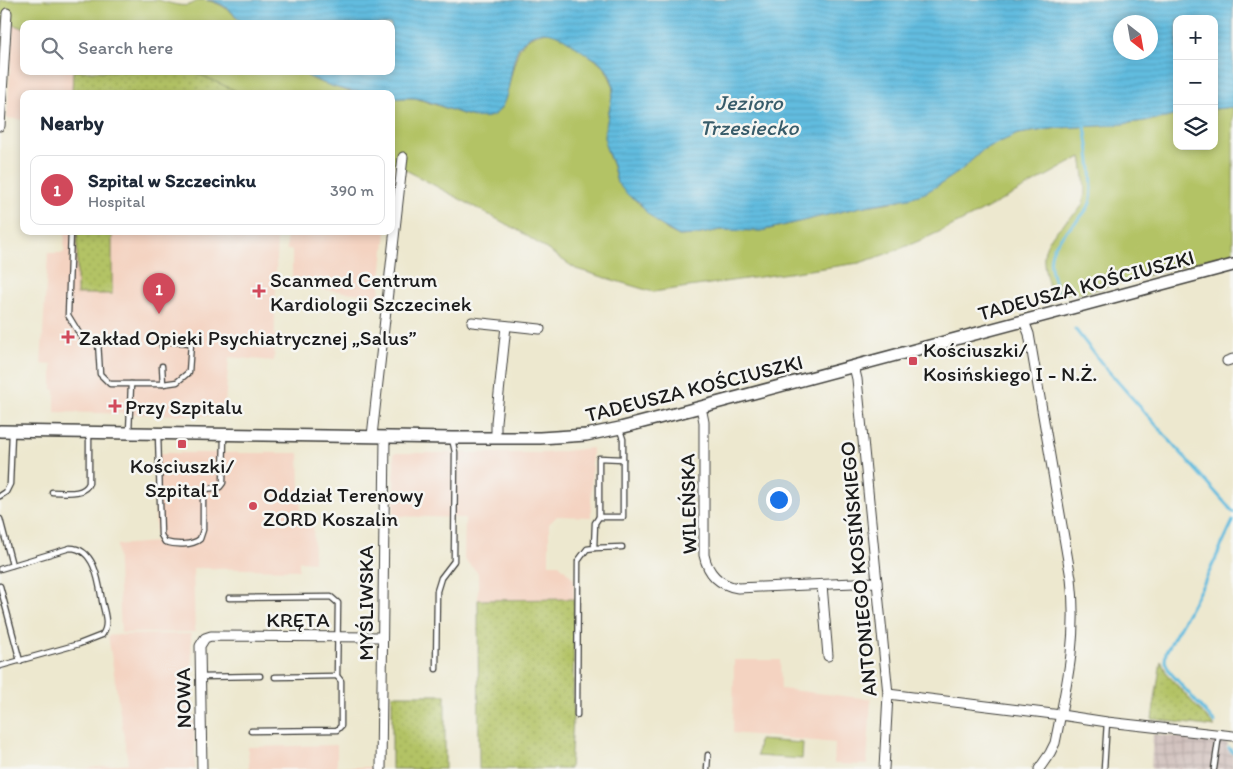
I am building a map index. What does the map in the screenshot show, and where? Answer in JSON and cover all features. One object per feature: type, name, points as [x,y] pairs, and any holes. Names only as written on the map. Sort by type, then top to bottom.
[{"type":"street","points":[[0,126],[7,13]]},
{"type":"street","points":[[395,230],[403,158]]},
{"type":"street","points":[[372,436],[394,235]]},
{"type":"street","name":"TADEUSZA KOŚCIUSZKI","points":[[0,431],[452,438],[540,438],[586,435],[701,408],[1233,265]]},
{"type":"street","points":[[1024,321],[1030,342],[1074,597],[1075,618],[1072,655],[1053,749],[1039,769]]},
{"type":"street","points":[[472,322],[540,330]]},
{"type":"street","points":[[496,438],[506,326]]},
{"type":"street","name":"ANTONIEGO KOSIŃSKIEGO","points":[[854,366],[858,388],[888,694],[884,769]]},
{"type":"street","name":"WILEŃSKA","points":[[701,408],[704,422],[704,555],[710,572],[720,582],[738,588],[877,582]]},
{"type":"street","name":"MYŚLIWSKA","points":[[381,769],[385,437]]},
{"type":"street","points":[[822,585],[828,656]]},
{"type":"street","name":"KRĘTA","points":[[214,636],[382,637]]},
{"type":"street","name":"NOWA","points":[[202,769],[200,646],[205,638],[214,636]]},
{"type":"street","points":[[888,694],[1233,736]]},
{"type":"lane","points":[[71,235],[68,316],[82,338],[98,342],[100,374],[110,384],[162,384],[177,382],[189,372],[191,343],[162,341],[162,346]]},
{"type":"lane","points":[[162,366],[162,384]]},
{"type":"lane","points":[[129,434],[131,384]]},
{"type":"lane","points":[[599,517],[623,517],[623,439],[620,428]]},
{"type":"lane","points":[[0,496],[6,492],[10,484],[12,432]]},
{"type":"lane","points":[[52,492],[82,492],[88,487],[89,433]]},
{"type":"lane","points":[[158,434],[161,535],[165,542],[192,544],[200,539],[203,530],[203,492],[206,489],[220,487],[223,483],[224,435]]},
{"type":"lane","points":[[436,669],[437,591],[441,578],[454,561],[454,452],[452,438]]},
{"type":"lane","points":[[594,548],[595,523],[599,517],[599,458],[623,459]]},
{"type":"lane","points":[[0,519],[12,565]]},
{"type":"lane","points":[[577,716],[578,561],[587,549],[622,547]]},
{"type":"lane","points":[[0,569],[70,548],[80,550],[93,565],[98,576],[106,622],[105,630],[100,636],[80,644],[0,666]]},
{"type":"lane","points":[[0,586],[20,661]]},
{"type":"lane","points":[[229,598],[331,597],[338,603],[337,676],[341,681],[341,726],[337,730],[251,731]]},
{"type":"lane","points":[[201,677],[260,676]]},
{"type":"lane","points":[[275,677],[337,676]]},
{"type":"lane","points":[[1104,769],[1107,722]]},
{"type":"lane","points":[[1214,769],[1219,735]]},
{"type":"lane","points":[[707,769],[708,755]]},
{"type":"shaded area","points":[[13,25],[20,27],[20,75],[73,75],[72,90],[20,90],[20,120],[7,118]]},
{"type":"shaded area","points":[[65,235],[277,235],[274,361],[229,357],[224,416],[55,412],[55,390],[52,389],[52,365],[41,364],[48,253],[64,253]]},
{"type":"shaded area","points":[[286,235],[386,235],[379,296],[320,289],[321,280],[292,281],[292,250],[287,250]]},
{"type":"shaded area","points":[[592,448],[591,517],[557,516],[549,524],[549,564],[559,564],[574,579],[574,599],[478,600],[478,573],[464,559],[465,518],[394,516],[394,453],[546,453]]},
{"type":"shaded area","points":[[154,453],[299,453],[301,521],[313,522],[314,562],[299,561],[299,570],[193,568],[195,632],[121,633],[117,545],[156,542]]},
{"type":"shaded area","points":[[191,634],[195,769],[82,769],[128,763],[108,635]]},
{"type":"shaded area","points":[[734,660],[780,660],[781,689],[871,699],[867,765],[834,764],[835,743],[733,733]]},
{"type":"shaded area","points":[[1153,734],[1228,743],[1226,747],[1233,756],[1233,769],[1151,769]]},
{"type":"shaded area","points":[[337,745],[337,767],[372,767],[372,769],[249,769],[248,747]]},
{"type":"green space","points":[[0,0],[158,0],[177,5],[190,5],[200,0],[219,4],[239,20],[20,20],[20,27],[0,17]]},
{"type":"green space","points":[[548,32],[555,33],[604,66],[614,87],[608,115],[608,154],[617,183],[667,230],[679,236],[720,230],[761,231],[925,193],[960,171],[984,149],[1017,134],[1058,128],[1116,125],[1173,116],[1173,150],[1218,150],[1218,109],[1233,107],[1233,252],[1080,294],[1072,293],[1052,298],[1045,272],[1044,253],[1052,237],[1081,207],[1083,202],[1085,195],[1081,157],[973,216],[917,242],[859,263],[653,292],[576,269],[521,232],[395,164],[395,98],[415,98],[469,116],[503,103],[518,52],[525,41],[531,37]]},
{"type":"green space","points":[[73,75],[201,75],[234,90],[72,90]]},
{"type":"green space","points":[[201,75],[306,75],[344,90],[234,90]]},
{"type":"green space","points":[[77,235],[112,235],[112,294],[77,294]]},
{"type":"green space","points":[[574,599],[573,719],[570,769],[479,769],[478,600]]},
{"type":"green space","points":[[1161,661],[1167,674],[1215,727],[1152,719]]},
{"type":"green space","points":[[392,695],[445,695],[445,769],[392,769]]},
{"type":"green space","points":[[759,740],[803,743],[802,759],[757,756]]},
{"type":"water","name":"Jezioro Trzesiecko","points":[[207,0],[1233,0],[1233,107],[1218,109],[1218,15],[1173,15],[1173,116],[1116,125],[1058,128],[1018,134],[984,149],[960,171],[944,182],[925,193],[909,198],[860,207],[761,231],[720,230],[679,236],[659,224],[646,212],[639,202],[629,196],[617,183],[605,145],[605,131],[614,87],[602,64],[568,41],[546,32],[530,36],[522,43],[517,50],[514,60],[504,103],[499,111],[492,116],[484,118],[474,117],[423,100],[395,98],[395,90],[348,90],[332,86],[306,75],[395,75],[395,20],[239,20],[227,8]]},
{"type":"waterway","points":[[1058,295],[1051,263],[1053,249],[1085,212],[1090,203],[1092,187],[1085,126]]},
{"type":"waterway","points":[[1075,329],[1103,365],[1233,512]]},
{"type":"waterway","points":[[1215,723],[1169,671],[1165,661],[1166,652],[1205,581],[1233,521]]},
{"type":"waterway","points":[[1229,748],[1233,753]]},
{"type":"place","name":"Scanmed Centrum Kardiologii Szczecinek","points":[[259,291]]},
{"type":"place","name":"Szpital w Szczecinku","points":[[159,314]]},
{"type":"place","name":"Zakład Opieki Psychiatrycznej „Salus”","points":[[68,337]]},
{"type":"place","name":"Kościuszki/ Kosińskiego I - N.Ż.","points":[[913,361]]},
{"type":"place","name":"Przy Szpitalu","points":[[115,406]]},
{"type":"place","name":"Kościuszki/ Szpital I","points":[[182,444]]},
{"type":"place","name":"Oddział Terenowy ZORD Koszalin","points":[[253,506]]}]
